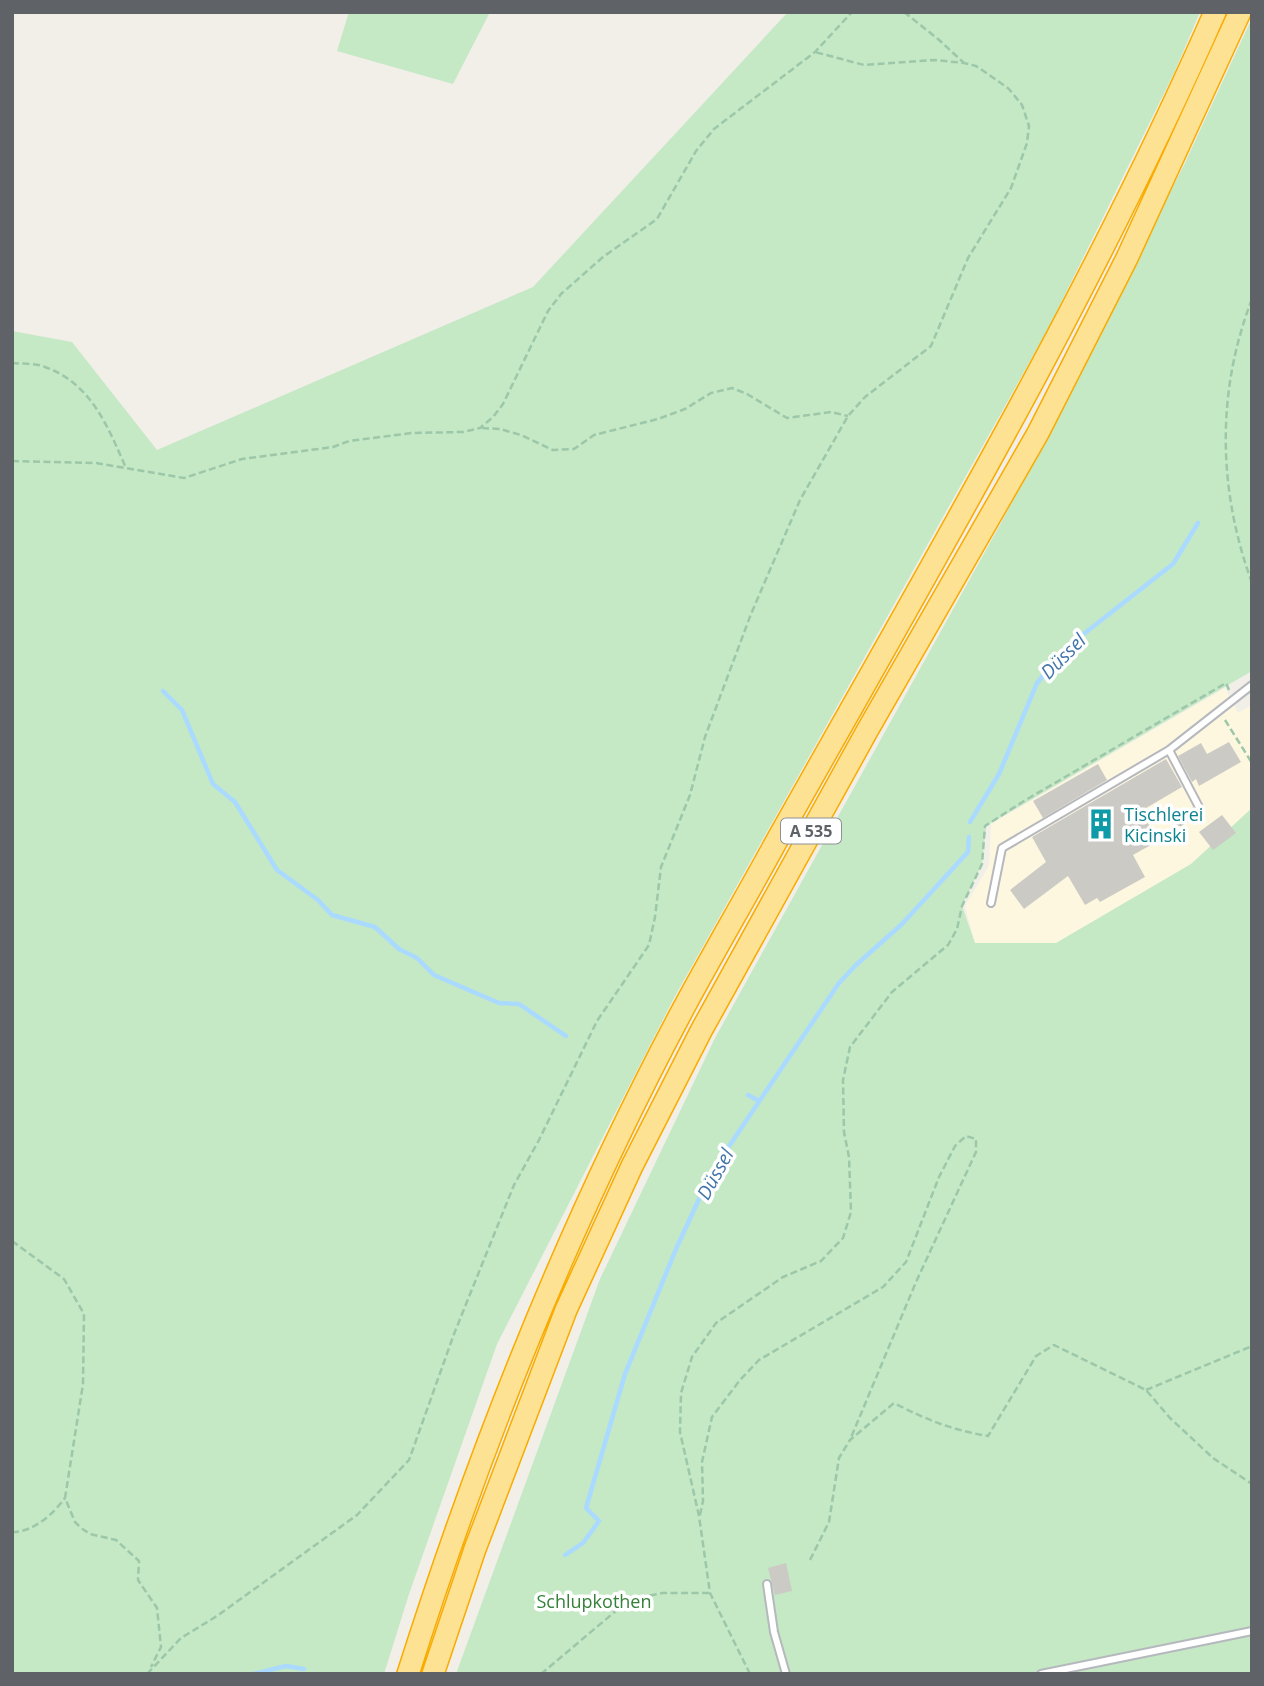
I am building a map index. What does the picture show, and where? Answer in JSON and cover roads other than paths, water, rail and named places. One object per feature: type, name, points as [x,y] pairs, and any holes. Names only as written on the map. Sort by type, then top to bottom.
[{"type":"highway","name":"A 535","points":[[408,1674],[453,1538],[544,1303],[608,1159],[681,1013],[1013,418],[1105,243],[1187,78],[1216,12]]},
{"type":"highway","name":"A 535","points":[[433,1674],[475,1549],[566,1310],[632,1166],[701,1031],[867,730],[1038,433],[1127,258],[1240,12]]},
{"type":"lane","points":[[990,903],[1002,848],[1169,750],[1252,685]]},
{"type":"lane","points":[[1169,750],[1200,809],[1180,821]]},
{"type":"lane","points":[[767,1584],[774,1632],[786,1674]]},
{"type":"lane","points":[[1041,1674],[1252,1631]]},
{"type":"waterway","name":"Düssel","points":[[970,822],[999,774],[1037,683],[1067,647],[1173,564],[1198,523]]},
{"type":"waterway","points":[[163,691],[182,710],[213,784],[235,802],[277,870],[318,900],[332,915],[375,927],[399,949],[417,958],[434,975],[499,1003],[519,1004],[566,1036]]},
{"type":"waterway","name":"Düssel","points":[[565,1555],[583,1543],[599,1521],[586,1508],[625,1374],[676,1249],[711,1173],[839,983],[902,924],[968,852],[969,837]]},
{"type":"waterway","points":[[748,1095],[759,1101]]},
{"type":"waterway","name":"Düssel","points":[[253,1674],[286,1666],[304,1669]]},
{"type":"place","name":"Tischlerei Kicinski","points":[[1101,824]]},
{"type":"park label","name":"Schlupkothen","points":[[594,1601]]}]
